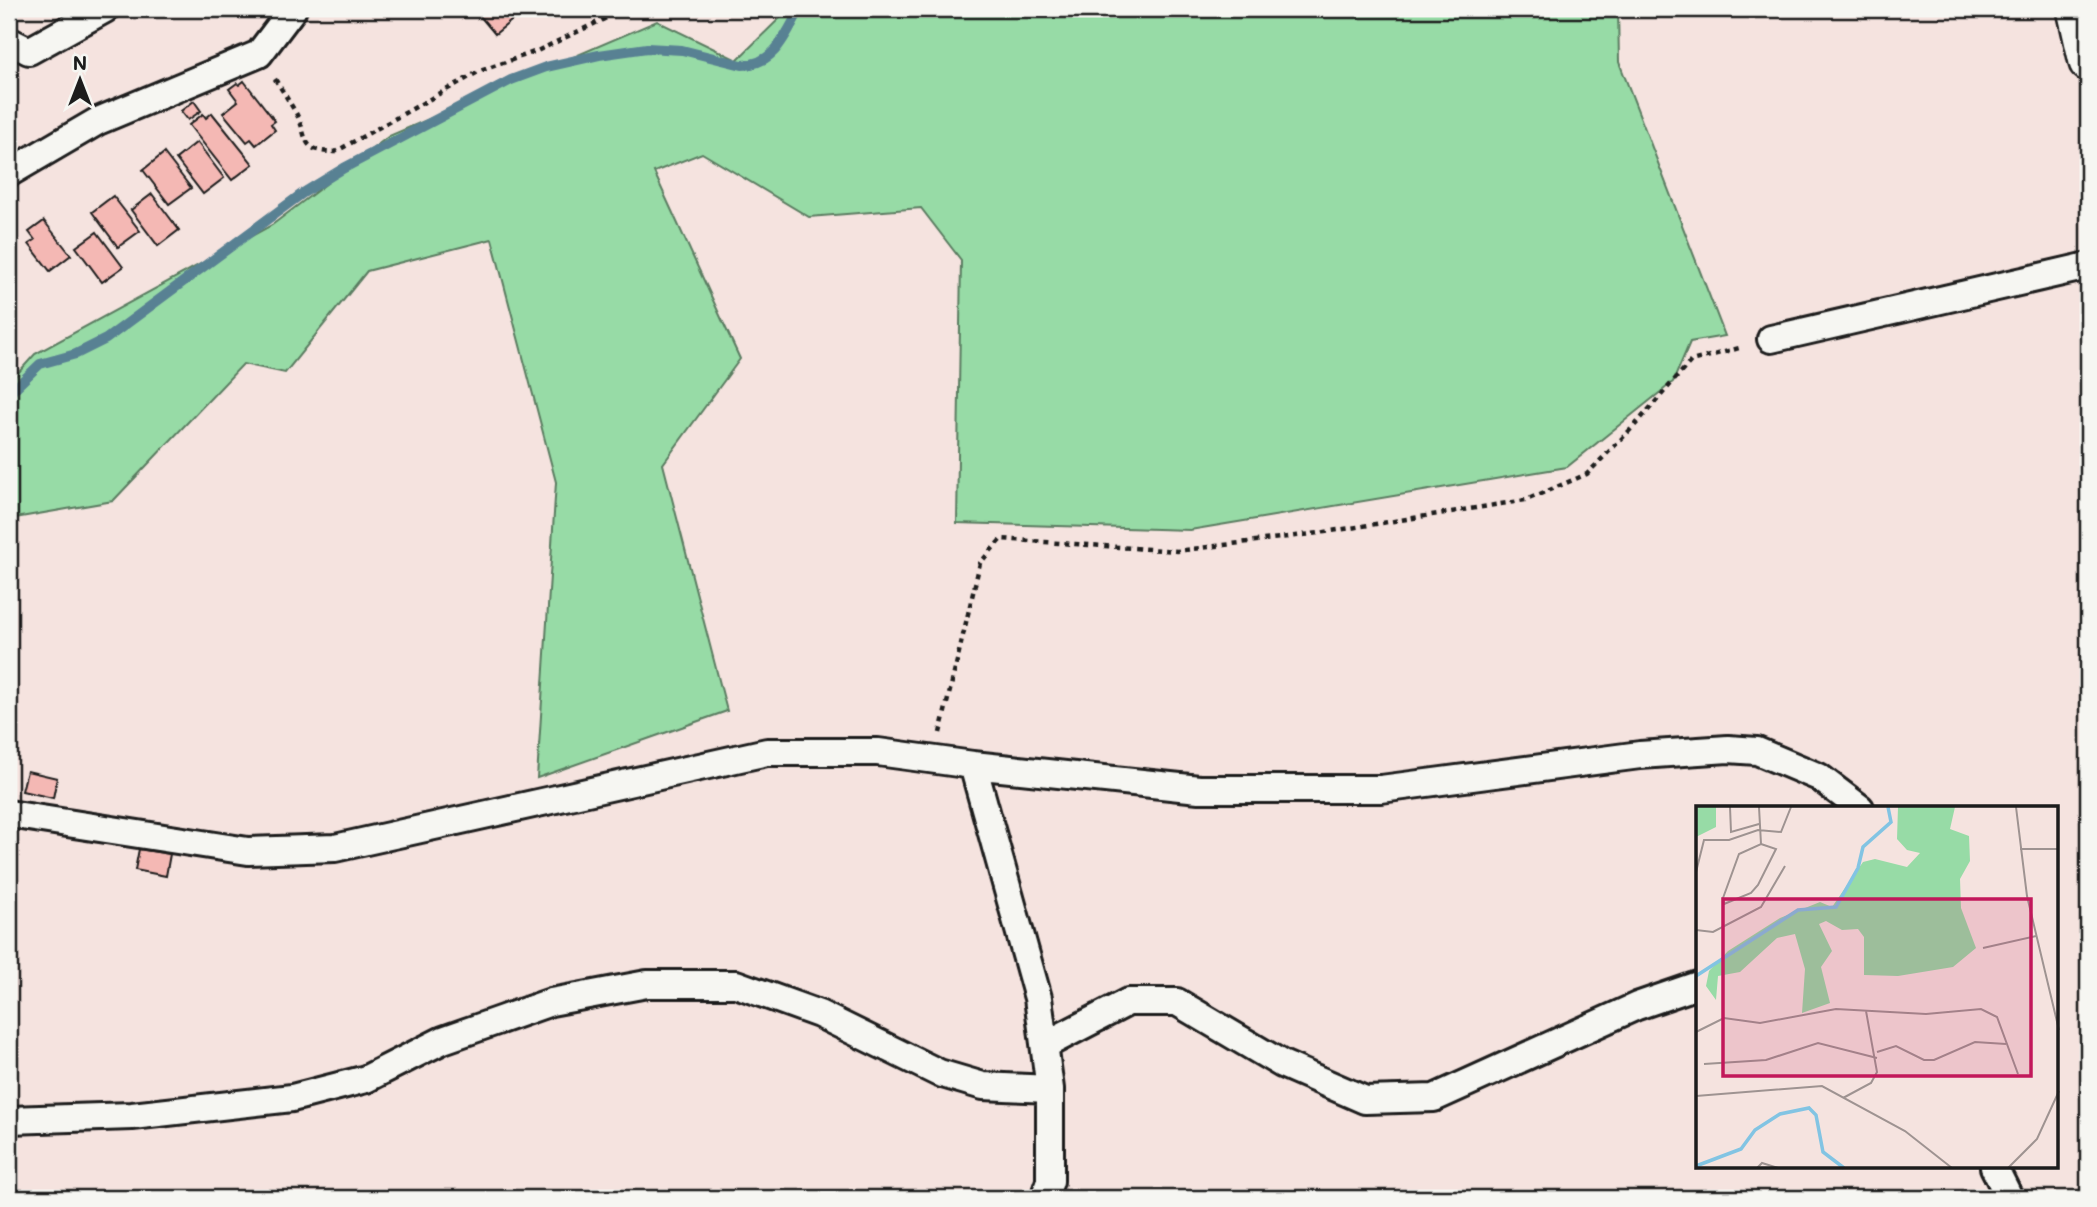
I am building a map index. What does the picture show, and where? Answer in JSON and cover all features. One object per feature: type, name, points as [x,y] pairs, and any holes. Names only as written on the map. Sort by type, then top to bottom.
[{"type":"street","points":[[9,41],[29,51],[106,9]]},
{"type":"street","points":[[9,173],[98,121],[259,54],[293,9]]},
{"type":"street","points":[[2076,9],[2088,62]]},
{"type":"street","points":[[1771,339],[2088,266]]},
{"type":"street","points":[[9,814],[248,851],[335,848],[767,752],[878,752],[1199,789],[1381,789],[1640,755],[1728,749],[1758,751],[1819,776],[1857,806]]},
{"type":"street","points":[[973,765],[1038,998],[1050,1089],[1050,1181],[1044,1198]]},
{"type":"street","points":[[9,1120],[132,1116],[292,1098],[366,1080],[443,1040],[551,1002],[647,984],[736,984],[819,1014],[939,1073],[983,1086],[1050,1089]]},
{"type":"street","points":[[1045,1045],[1128,1002],[1177,1002],[1282,1064],[1365,1100],[1434,1098],[1637,1006],[1696,986]]},
{"type":"street","points":[[1994,1168],[2007,1194]]},
{"type":"path","points":[[259,54],[298,116],[304,140],[318,152],[335,152],[480,71],[537,51],[617,13],[620,9]]},
{"type":"path","points":[[933,758],[980,564],[1001,539],[1177,551],[1319,533],[1526,500],[1587,474],[1636,424],[1691,361],[1771,339]]},
{"type":"green space","points":[[789,9],[1618,9],[1619,62],[1725,336],[1690,342],[1673,382],[1567,467],[1190,530],[957,523],[961,260],[921,208],[809,217],[702,153],[654,172],[740,359],[663,464],[727,711],[537,778],[556,482],[492,239],[367,271],[285,373],[243,364],[113,501],[9,519],[9,383],[35,354],[272,225],[389,136],[657,21],[737,60]]},
{"type":"building","points":[[474,9],[526,9],[495,34]]},
{"type":"building","points":[[244,81],[275,121],[271,124],[275,130],[256,145],[251,139],[247,142],[223,113],[238,101],[229,89]]},
{"type":"building","points":[[194,101],[201,111],[188,120],[181,111]]},
{"type":"building","points":[[212,113],[253,164],[232,180],[189,125],[203,114],[206,118]]},
{"type":"building","points":[[197,142],[224,178],[203,194],[176,159]]},
{"type":"building","points":[[164,153],[191,188],[169,204],[143,170]]},
{"type":"building","points":[[152,194],[179,230],[158,246],[131,210]]},
{"type":"building","points":[[113,196],[140,231],[118,247],[92,212]]},
{"type":"building","points":[[44,221],[71,255],[50,271],[29,244],[35,240],[29,232]]},
{"type":"building","points":[[97,232],[123,267],[102,282],[76,247]]},
{"type":"building","points":[[27,771],[57,778],[53,798],[22,791]]},
{"type":"building","points":[[139,849],[170,854],[166,876],[135,870]]},
{"type":"waterway","points":[[9,394],[40,364],[76,354],[106,339],[303,193],[344,168],[511,80],[546,67],[647,48],[682,50],[742,65],[753,64],[763,60],[778,46],[800,9]]}]
